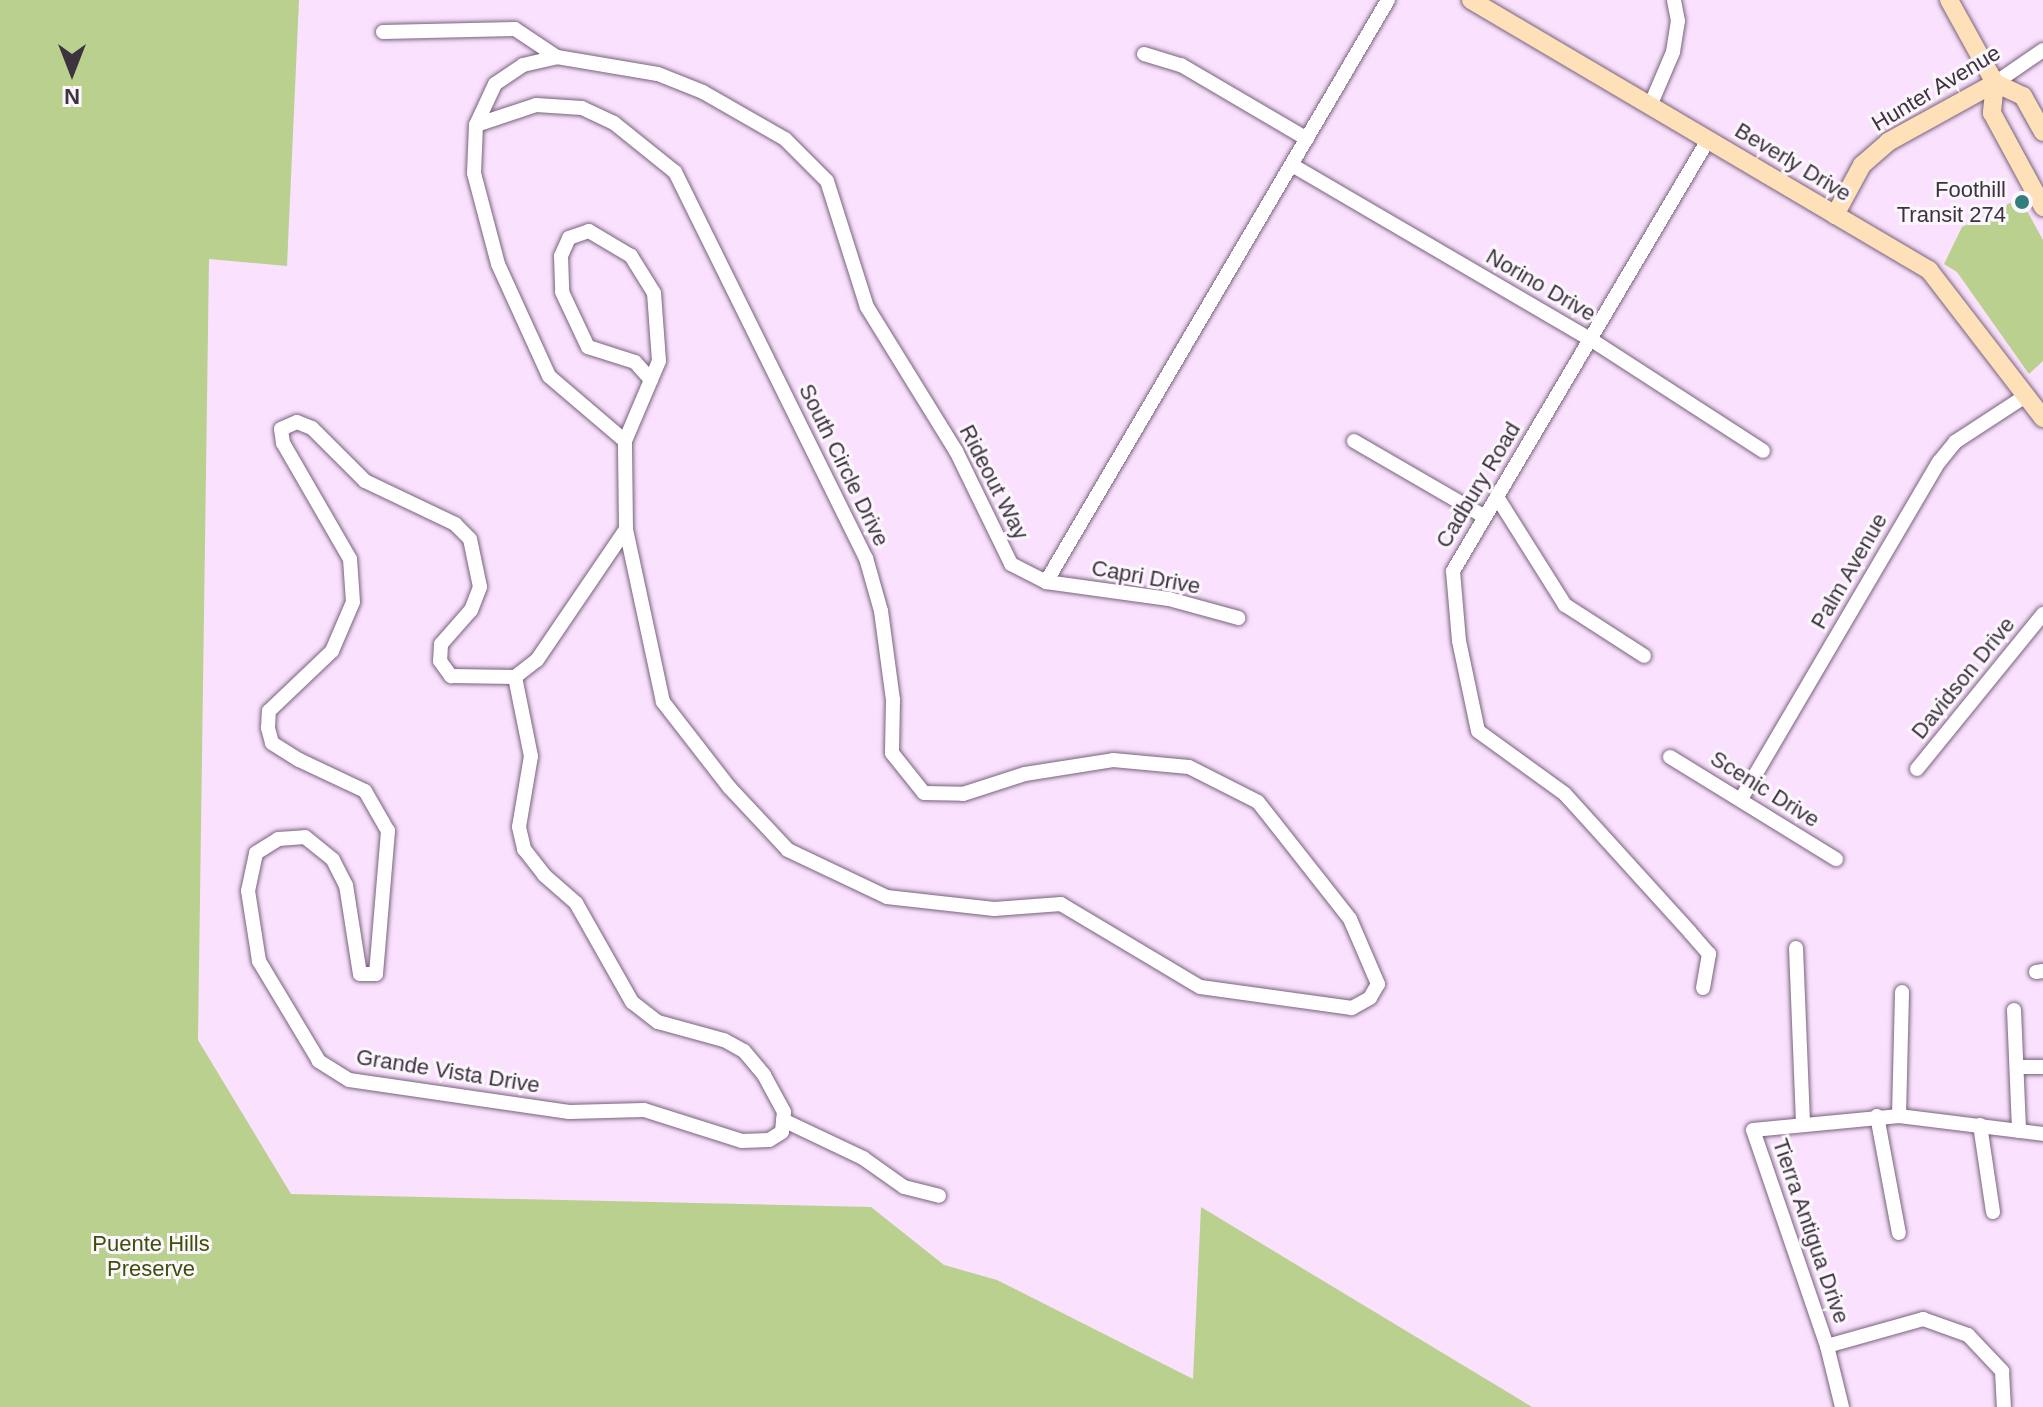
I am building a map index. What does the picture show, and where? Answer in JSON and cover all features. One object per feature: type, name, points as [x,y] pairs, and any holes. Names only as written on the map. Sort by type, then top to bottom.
[{"type":"street","points":[[1046,582],[1388,0]]},
{"type":"street","name":"Beverly Drive","points":[[1471,0],[1944,282],[2043,418]]},
{"type":"street","points":[[1650,106],[1673,52],[1678,21],[1674,0]]},
{"type":"street","points":[[1949,0],[1995,83],[1992,113],[2043,207]]},
{"type":"street","points":[[383,32],[515,29],[557,57]]},
{"type":"street","name":"Hunter Avenue","points":[[1835,215],[1862,165],[1888,142],[1995,83],[2043,50]]},
{"type":"street","points":[[1144,54],[1181,65],[1307,139]]},
{"type":"street","points":[[557,57],[523,65],[495,84],[476,125],[474,173],[498,264],[549,376],[625,441]]},
{"type":"street","name":"Rideout Way","points":[[557,57],[682,82],[785,139],[816,167],[827,181],[867,307],[956,451],[1003,553],[1022,571],[1046,582]]},
{"type":"street","points":[[1995,83],[2023,96],[2043,132]]},
{"type":"street","name":"South Circle Drive","points":[[476,125],[536,105],[582,108],[614,123],[675,172],[866,558],[881,611],[893,700],[892,753],[924,793],[963,794],[1025,774],[1113,760],[1189,767],[1258,802],[1350,919],[1378,984],[1370,998],[1352,1008],[1200,987],[1061,904],[994,909],[887,897],[788,850],[729,787],[663,702],[626,529]]},
{"type":"street","name":"Cadbury Road","points":[[1703,988],[1709,954],[1700,943],[1565,794],[1478,731],[1459,641],[1453,571],[1708,140]]},
{"type":"street","name":"Norino Drive","points":[[1292,165],[1590,339],[1763,451]]},
{"type":"street","points":[[651,380],[635,362],[588,347],[562,292],[561,256],[569,238],[589,231],[631,256],[654,293],[659,361],[651,380],[625,441],[626,529],[558,634],[515,677],[531,756],[519,827],[524,849],[544,875],[576,903],[632,1002],[658,1022],[724,1040],[744,1051],[781,1100],[783,1120],[863,1158],[904,1187],[939,1196]]},
{"type":"street","name":"Palm Avenue","points":[[1741,799],[1939,462],[1955,442],[2027,395]]},
{"type":"street","name":"Grande Vista Drive","points":[[515,677],[451,676],[440,661],[441,644],[471,610],[480,587],[470,539],[455,524],[365,481],[312,428],[297,422],[281,429],[283,443],[350,559],[353,602],[332,651],[269,711],[268,728],[272,743],[365,791],[388,831],[381,956],[376,974],[367,978],[356,960],[346,885],[333,860],[305,837],[278,839],[256,853],[248,891],[259,961],[319,1061],[349,1080],[569,1112],[644,1110],[742,1141],[769,1140],[782,1132],[783,1120]]},
{"type":"street","points":[[1354,441],[1485,517]]},
{"type":"street","points":[[1497,497],[1565,605],[1644,656]]},
{"type":"street","name":"Capri Drive","points":[[1046,582],[1169,599],[1238,618]]},
{"type":"street","name":"Davidson Drive","points":[[1917,769],[2043,614]]},
{"type":"street","name":"Scenic Drive","points":[[1670,757],[1836,859]]},
{"type":"street","points":[[1796,948],[1803,1123],[1899,1116],[2043,1134]]},
{"type":"street","points":[[1899,1116],[1902,992]]},
{"type":"street","points":[[2014,1010],[2019,1131]]},
{"type":"street","points":[[2017,1067],[2043,1067]]},
{"type":"street","points":[[1877,1116],[1899,1233]]},
{"type":"street","name":"Tierra Antigua Drive","points":[[1803,1123],[1753,1130],[1827,1346],[1842,1407]]},
{"type":"street","points":[[1980,1125],[1993,1212]]},
{"type":"street","name":"Tierra Antigua Drive","points":[[1827,1346],[1923,1319],[1968,1335],[2002,1371],[2004,1407]]},
{"type":"green space","name":"Puente Hills Preserve","points":[[0,0],[299,0],[287,266],[209,259],[198,1040],[291,1194],[871,1207],[944,1265],[997,1280],[1193,1379],[1201,1207],[1532,1407],[0,1407]]},
{"type":"green space","points":[[2014,201],[2019,211],[2026,209],[2043,240],[2043,361],[2029,374],[1957,272],[1944,264],[1962,227]]},
{"type":"place","name":"Foothill Transit 274","points":[[2022,202]]}]
